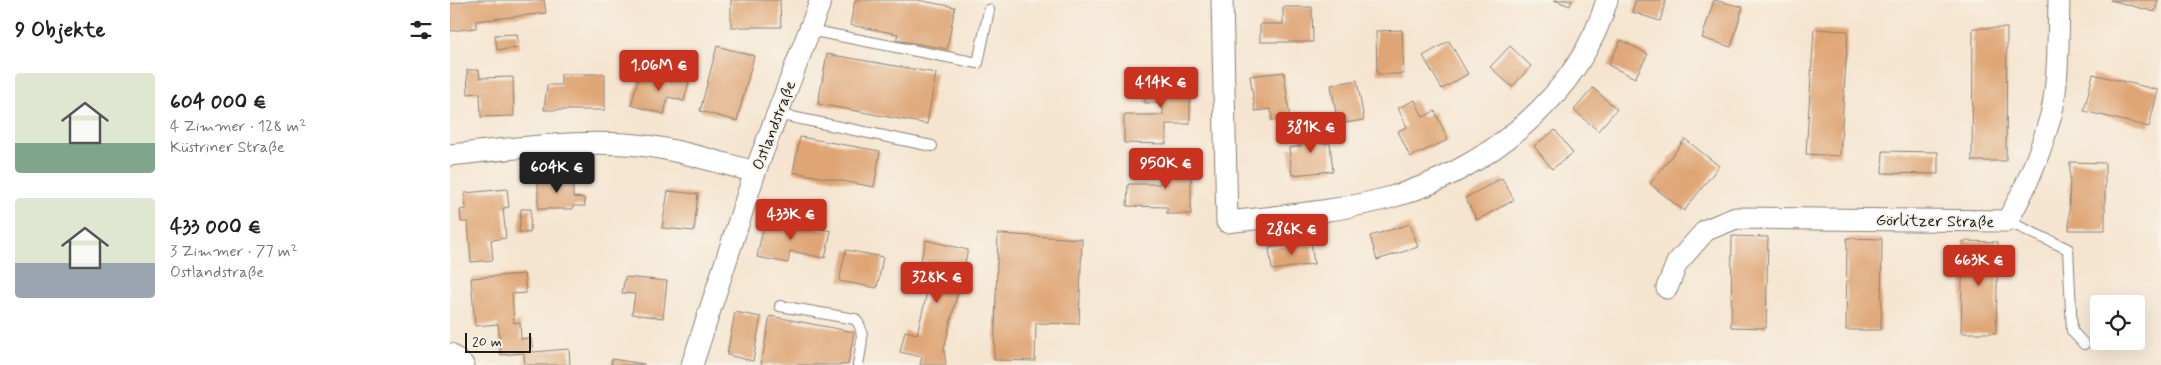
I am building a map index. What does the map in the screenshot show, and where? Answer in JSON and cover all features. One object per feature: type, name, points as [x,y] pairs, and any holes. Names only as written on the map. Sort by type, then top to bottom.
[{"type":"street","name":"Ostlandstraße","points":[[692,365],[755,172],[821,0]]},
{"type":"street","points":[[1222,0],[1227,222],[1355,206],[1422,187],[1462,167],[1508,138],[1570,78],[1589,48],[1607,0]]},
{"type":"street","name":"Görlitzer Straße","points":[[1667,288],[1677,263],[1706,230],[1736,218],[2007,221],[2023,194],[2051,114],[2058,41],[2059,0]]},
{"type":"street","points":[[450,155],[553,144],[626,144],[681,152],[755,172]]},
{"type":"street","points":[[450,354],[463,365]]},
{"type":"lane","points":[[809,30],[978,63],[989,10]]},
{"type":"lane","points":[[778,114],[932,146]]},
{"type":"lane","points":[[2007,221],[2068,248],[2072,331],[2084,344]]},
{"type":"lane","points":[[780,306],[854,320],[860,324],[862,332],[858,365]]},
{"type":"building","points":[[473,0],[544,0],[546,13],[476,21],[476,28],[450,31],[450,4]]},
{"type":"building","points":[[731,0],[780,0],[781,27],[731,27]]},
{"type":"building","points":[[855,0],[917,0],[955,7],[947,49],[896,40],[898,34],[850,25]]},
{"type":"building","points":[[1554,0],[1572,0],[1570,6]]},
{"type":"building","points":[[1636,0],[1666,0],[1660,21],[1632,12]]},
{"type":"building","points":[[1714,0],[1743,7],[1731,47],[1702,38]]},
{"type":"building","points":[[2110,0],[2158,0],[2155,12]]},
{"type":"building","points":[[1283,7],[1312,7],[1313,42],[1260,42],[1260,24],[1283,24]]},
{"type":"building","points":[[1973,28],[2007,28],[2006,161],[1972,161]]},
{"type":"building","points":[[1814,29],[1848,31],[1840,156],[1806,154]]},
{"type":"building","points":[[1402,30],[1404,74],[1377,74],[1376,31]]},
{"type":"building","points":[[517,34],[519,48],[497,50],[495,35]]},
{"type":"building","points":[[1621,40],[1648,54],[1635,78],[1608,65]]},
{"type":"building","points":[[1449,41],[1468,74],[1442,89],[1423,56]]},
{"type":"building","points":[[717,46],[754,56],[737,121],[700,111]]},
{"type":"building","points":[[1510,46],[1531,66],[1512,87],[1490,67]]},
{"type":"building","points":[[827,54],[936,73],[927,124],[818,104]]},
{"type":"building","points":[[1163,69],[1190,70],[1190,124],[1166,124],[1166,144],[1124,143],[1124,115],[1163,115],[1163,103],[1145,103],[1145,80],[1163,80]]},
{"type":"building","points":[[467,70],[479,70],[480,78],[513,77],[514,116],[481,117],[480,93],[468,94]]},
{"type":"building","points":[[674,72],[690,77],[684,101],[668,97],[664,114],[631,105],[640,73],[672,82]]},
{"type":"building","points":[[1284,72],[1290,119],[1272,121],[1271,109],[1255,111],[1250,76]]},
{"type":"building","points":[[561,74],[605,74],[605,110],[544,110],[547,85],[561,85]]},
{"type":"building","points":[[2093,74],[2158,90],[2149,127],[2084,111]]},
{"type":"building","points":[[1357,80],[1364,120],[1338,124],[1331,85]]},
{"type":"building","points":[[1593,88],[1617,109],[1598,131],[1574,110]]},
{"type":"building","points":[[1415,100],[1423,117],[1435,111],[1448,140],[1410,157],[1398,131],[1407,127],[1398,108]]},
{"type":"building","points":[[1318,125],[1320,144],[1330,143],[1333,171],[1292,175],[1289,148],[1301,146],[1299,128]]},
{"type":"building","points":[[1555,130],[1573,153],[1552,169],[1534,146]]},
{"type":"building","points":[[800,137],[880,151],[874,187],[793,172]]},
{"type":"building","points":[[1685,139],[1719,166],[1684,211],[1650,184]]},
{"type":"building","points":[[1883,151],[1938,152],[1938,174],[1882,173]]},
{"type":"building","points":[[2070,162],[2105,163],[2105,230],[2069,230]]},
{"type":"building","points":[[1160,163],[1191,163],[1191,214],[1167,214],[1167,207],[1127,206],[1128,184],[1160,184]]},
{"type":"building","points":[[538,176],[557,176],[557,181],[573,181],[573,197],[584,198],[585,206],[573,206],[573,209],[538,209]]},
{"type":"building","points":[[1502,178],[1514,200],[1477,220],[1465,198]]},
{"type":"building","points":[[507,189],[509,207],[503,208],[506,238],[491,240],[493,260],[471,262],[468,222],[461,222],[460,210],[466,209],[465,193]]},
{"type":"building","points":[[668,191],[698,194],[694,231],[662,228]]},
{"type":"building","points":[[521,209],[531,209],[530,233],[519,232]]},
{"type":"building","points":[[765,218],[831,231],[825,258],[790,251],[788,263],[757,257]]},
{"type":"building","points":[[1410,224],[1418,247],[1377,260],[1370,236]]},
{"type":"building","points":[[998,234],[1082,239],[1079,324],[1036,323],[1035,361],[994,360]]},
{"type":"building","points":[[1732,236],[1768,237],[1766,328],[1731,327]]},
{"type":"building","points":[[1847,238],[1882,239],[1881,330],[1846,330]]},
{"type":"building","points":[[926,240],[968,250],[944,349],[946,365],[920,365],[922,357],[900,352],[905,331],[917,334],[934,264],[921,260]]},
{"type":"building","points":[[1963,241],[1998,242],[1996,333],[1961,333]]},
{"type":"building","points":[[1311,242],[1314,264],[1272,270],[1269,248]]},
{"type":"building","points":[[846,250],[883,257],[877,288],[839,281]]},
{"type":"building","points":[[524,274],[526,293],[512,294],[514,323],[520,322],[521,339],[531,338],[533,352],[569,349],[570,365],[525,365],[524,353],[501,355],[498,324],[475,326],[471,278]]},
{"type":"building","points":[[625,277],[667,281],[663,318],[632,314],[635,294],[622,293]]},
{"type":"building","points":[[735,312],[761,317],[753,361],[727,355]]},
{"type":"building","points":[[770,316],[854,332],[848,365],[761,365]]},
{"type":"building","points":[[612,359],[644,364],[644,365],[611,365]]}]
